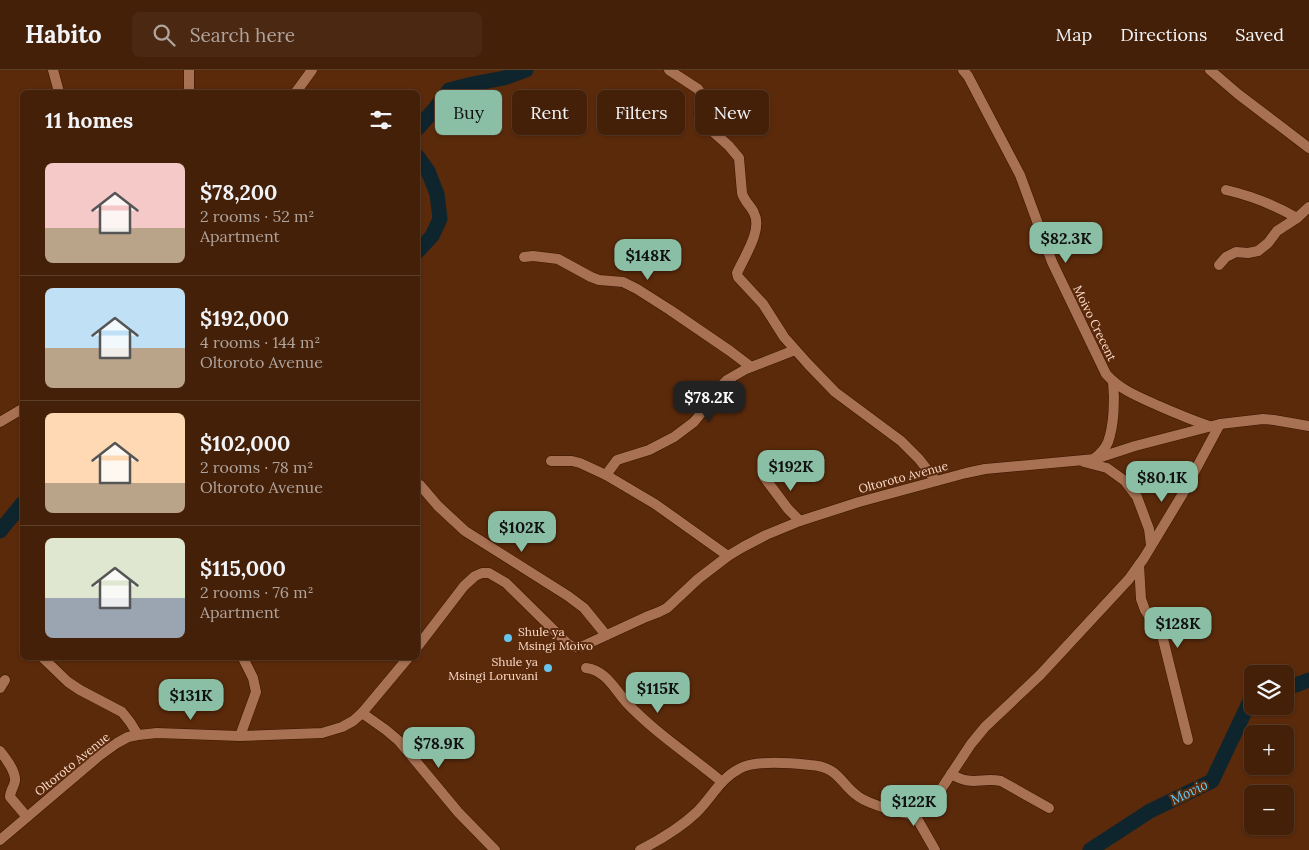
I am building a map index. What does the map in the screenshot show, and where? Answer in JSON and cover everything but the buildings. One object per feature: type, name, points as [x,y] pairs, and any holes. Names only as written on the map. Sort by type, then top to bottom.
[{"type":"street","points":[[54,70],[59,90]]},
{"type":"street","points":[[188,90],[189,70]]},
{"type":"street","points":[[297,90],[312,70]]},
{"type":"street","points":[[669,70],[698,89],[702,98],[698,117],[739,158],[743,197],[755,215],[756,224],[755,232],[737,273],[738,277],[763,304],[795,350],[835,392],[901,441],[919,459],[936,481]]},
{"type":"street","name":"Moivo Crecent","points":[[963,70],[968,76],[1020,175],[1052,262],[1106,374],[1113,382],[1138,397],[1209,426]]},
{"type":"street","points":[[1210,70],[1238,94],[1309,148]]},
{"type":"street","points":[[1226,190],[1259,199],[1278,207],[1296,218]]},
{"type":"street","points":[[1218,265],[1226,257],[1236,252],[1248,253],[1258,251],[1268,243],[1277,231],[1309,207]]},
{"type":"street","points":[[524,257],[534,256],[558,259],[599,280],[623,282],[670,310],[750,367]]},
{"type":"street","points":[[606,474],[616,460],[649,450],[674,437],[694,422],[720,387],[728,380],[750,367],[795,350]]},
{"type":"street","points":[[1094,459],[1103,450],[1108,441],[1113,413],[1113,382]]},
{"type":"street","points":[[0,422],[20,409]]},
{"type":"street","name":"Oltoroto Avenue","points":[[420,643],[464,586],[474,576],[482,572],[489,572],[506,583],[562,640],[572,648],[577,648],[667,608],[698,578],[728,556],[766,536],[800,521],[859,502],[966,473],[1094,459],[1134,446],[1220,424],[1263,419],[1309,426]]},
{"type":"street","points":[[640,850],[659,840],[697,812],[722,782],[740,768],[750,765],[768,763],[813,765],[825,768],[836,773],[859,797],[869,802],[884,808],[915,815],[924,811],[930,806],[985,727],[1040,674],[1129,579],[1152,546],[1182,495],[1220,424]]},
{"type":"street","points":[[551,461],[572,461],[606,474],[655,504],[728,556]]},
{"type":"street","points":[[1081,461],[1107,468],[1125,481],[1137,497],[1149,529],[1152,546]]},
{"type":"street","points":[[764,477],[800,521]]},
{"type":"street","points":[[420,485],[438,506],[465,531],[568,596],[584,608],[606,635]]},
{"type":"street","points":[[1139,565],[1141,599],[1145,610],[1162,635],[1188,740]]},
{"type":"street","points":[[45,660],[68,682],[122,712],[138,735]]},
{"type":"street","points":[[240,736],[256,692],[253,678],[244,660]]},
{"type":"street","name":"Oltoroto Avenue","points":[[0,840],[99,756],[128,737],[158,733],[240,736],[322,733],[342,727],[362,714],[406,660]]},
{"type":"street","points":[[586,668],[602,674],[646,721],[722,782]]},
{"type":"street","points":[[362,714],[386,730],[399,742],[458,812],[494,850]]},
{"type":"street","points":[[0,751],[13,771],[15,778],[10,797],[27,817]]},
{"type":"street","points":[[951,774],[965,781],[972,782],[1002,781],[1049,808]]},
{"type":"street","points":[[915,815],[935,850]]},
{"type":"waterway","points":[[420,126],[449,90],[504,78],[526,70]]},
{"type":"waterway","points":[[420,160],[428,171],[437,194],[440,219],[432,236],[420,249]]},
{"type":"waterway","points":[[0,531],[20,506]]},
{"type":"waterway","name":"Movio","points":[[1294,686],[1309,680]]},
{"type":"waterway","name":"Movio","points":[[1090,850],[1150,811],[1212,781],[1244,714]]},
{"type":"place","name":"Shule ya Msingi Moivo","points":[[508,638]]},
{"type":"place","name":"Shule ya Msingi Loruvani","points":[[548,668]]}]
